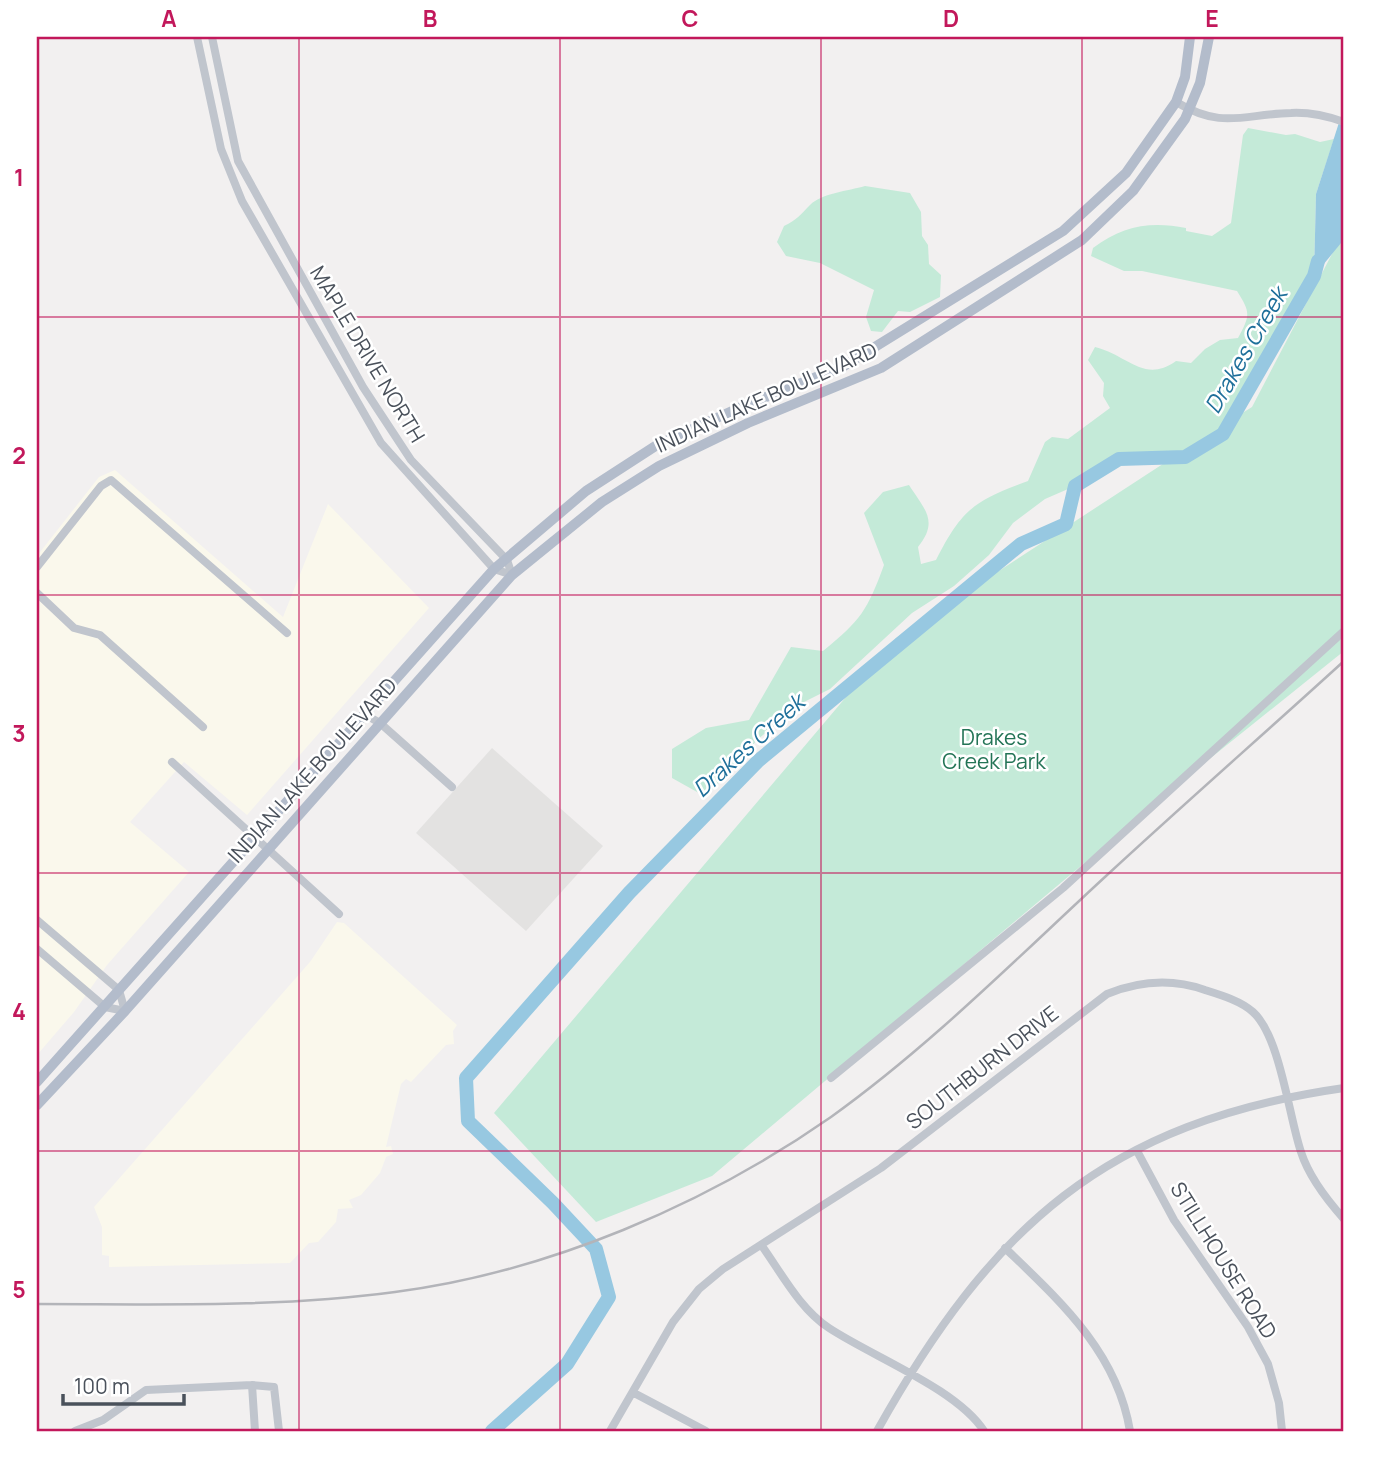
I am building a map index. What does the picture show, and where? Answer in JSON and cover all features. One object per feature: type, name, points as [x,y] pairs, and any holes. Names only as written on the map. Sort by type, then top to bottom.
[{"type":"main road","name":"INDIAN LAKE BOULEVARD","points":[[37,1082],[495,569],[586,491],[657,445],[741,407],[844,366],[1063,231],[1107,194],[1146,148],[1176,102],[1185,77],[1191,37]]},
{"type":"main road","name":"INDIAN LAKE BOULEVARD","points":[[37,1105],[125,1011],[512,575],[602,502],[659,466],[748,423],[881,368],[1082,240],[1120,206],[1165,151],[1191,111],[1209,37]]},
{"type":"main road","points":[[977,286],[986,300]]},
{"type":"street","name":"MAPLE DRIVE NORTH","points":[[197,37],[226,164],[242,201],[275,254],[381,443],[495,569],[512,575]]},
{"type":"street","name":"MAPLE DRIVE NORTH","points":[[212,37],[238,161],[363,387],[411,460],[507,560],[512,575]]},
{"type":"street","points":[[201,53],[214,53]]},
{"type":"street","points":[[1176,102],[1191,111],[1234,120],[1287,113],[1330,117],[1344,122]]},
{"type":"street","points":[[226,164],[238,161]]},
{"type":"street","points":[[275,254],[285,247]]},
{"type":"street","points":[[353,392],[363,387]]},
{"type":"street","points":[[401,468],[411,460]]},
{"type":"street","points":[[37,567],[101,486],[111,480],[287,633]]},
{"type":"street","points":[[37,593],[74,628],[100,635],[203,727]]},
{"type":"street","points":[[831,1078],[1063,888],[1344,631]]},
{"type":"street","points":[[364,714],[380,723],[452,787]]},
{"type":"street","points":[[172,762],[339,914]]},
{"type":"street","points":[[37,920],[119,990],[125,1011],[104,1007],[37,949]]},
{"type":"street","name":"SOUTHBURN DRIVE","points":[[610,1431],[673,1322],[699,1289],[723,1269],[881,1168],[1107,994],[1135,983],[1167,982],[1199,987],[1229,998],[1254,1012],[1270,1036],[1301,1155],[1316,1183],[1344,1219]]},
{"type":"street","points":[[877,1431],[909,1375],[969,1288],[1005,1248],[1070,1189],[1173,1132],[1225,1112],[1285,1096],[1344,1088]]},
{"type":"street","name":"STILLHOUSE ROAD","points":[[1137,1151],[1174,1220],[1248,1327],[1268,1364],[1279,1403],[1282,1431]]},
{"type":"street","points":[[762,1246],[803,1303],[827,1326],[963,1407],[984,1431]]},
{"type":"street","points":[[1005,1248],[1084,1328],[1115,1381],[1126,1409],[1130,1431]]},
{"type":"street","points":[[252,1385],[255,1431]]},
{"type":"street","points":[[75,1431],[103,1420],[146,1390],[252,1385],[274,1387],[279,1431]]},
{"type":"street","points":[[634,1393],[706,1431]]},
{"type":"shaded area","points":[[115,470],[283,617],[328,504],[429,608],[247,815],[184,762],[130,822],[189,872],[107,965],[74,1012],[37,1055],[37,556],[99,477]]},
{"type":"shaded area","points":[[492,748],[603,846],[526,931],[416,833]]},
{"type":"shaded area","points":[[337,922],[344,923],[457,1025],[453,1031],[454,1044],[446,1045],[411,1082],[406,1079],[401,1084],[386,1147],[391,1146],[393,1154],[386,1157],[380,1173],[361,1195],[349,1200],[353,1208],[338,1209],[336,1222],[318,1242],[309,1243],[290,1263],[109,1267],[109,1256],[102,1255],[102,1227],[94,1207],[310,962]]},
{"type":"green space","name":"Drakes Creek Park","points":[[1248,128],[1286,135],[1295,134],[1320,142],[1334,139],[1316,194],[1314,276],[1231,420],[1252,407],[1344,231],[1344,651],[1182,781],[712,1176],[596,1222],[494,1113],[896,638],[1172,458],[1119,459],[1075,486],[1045,499],[1013,523],[989,555],[954,586],[912,613],[830,689],[804,702],[758,739],[706,797],[672,778],[672,749],[706,728],[749,720],[791,647],[823,651],[855,622],[873,593],[884,565],[864,513],[883,492],[909,485],[929,523],[918,547],[921,564],[936,560],[954,529],[972,509],[994,495],[1028,481],[1045,442],[1052,437],[1068,439],[1110,408],[1103,396],[1104,383],[1088,360],[1095,347],[1136,366],[1154,370],[1176,361],[1191,363],[1205,349],[1220,340],[1238,338],[1245,324],[1247,309],[1237,291],[1142,271],[1124,271],[1091,256],[1093,248],[1104,241],[1137,227],[1173,226],[1212,236],[1231,223],[1243,135]]},
{"type":"green space","points":[[865,186],[910,193],[921,212],[922,236],[928,245],[929,264],[941,275],[940,297],[910,312],[898,311],[882,332],[871,331],[866,317],[874,290],[820,263],[786,256],[777,242],[784,226],[815,201]]},
{"type":"water","points":[[1344,107],[1344,218],[1341,243],[1314,276],[1316,194]]},
{"type":"waterway","name":"Drakes Creek","points":[[492,1431],[567,1364],[609,1297],[596,1249],[553,1203],[468,1121],[466,1078],[629,893],[758,761],[1021,544],[1066,524],[1075,486],[1119,459],[1185,457],[1223,434],[1314,276],[1318,261]]},
{"type":"railway","points":[[37,1304],[261,1303],[395,1292],[510,1269],[567,1251],[678,1206],[782,1149],[868,1090],[972,1001],[1344,661]]}]
